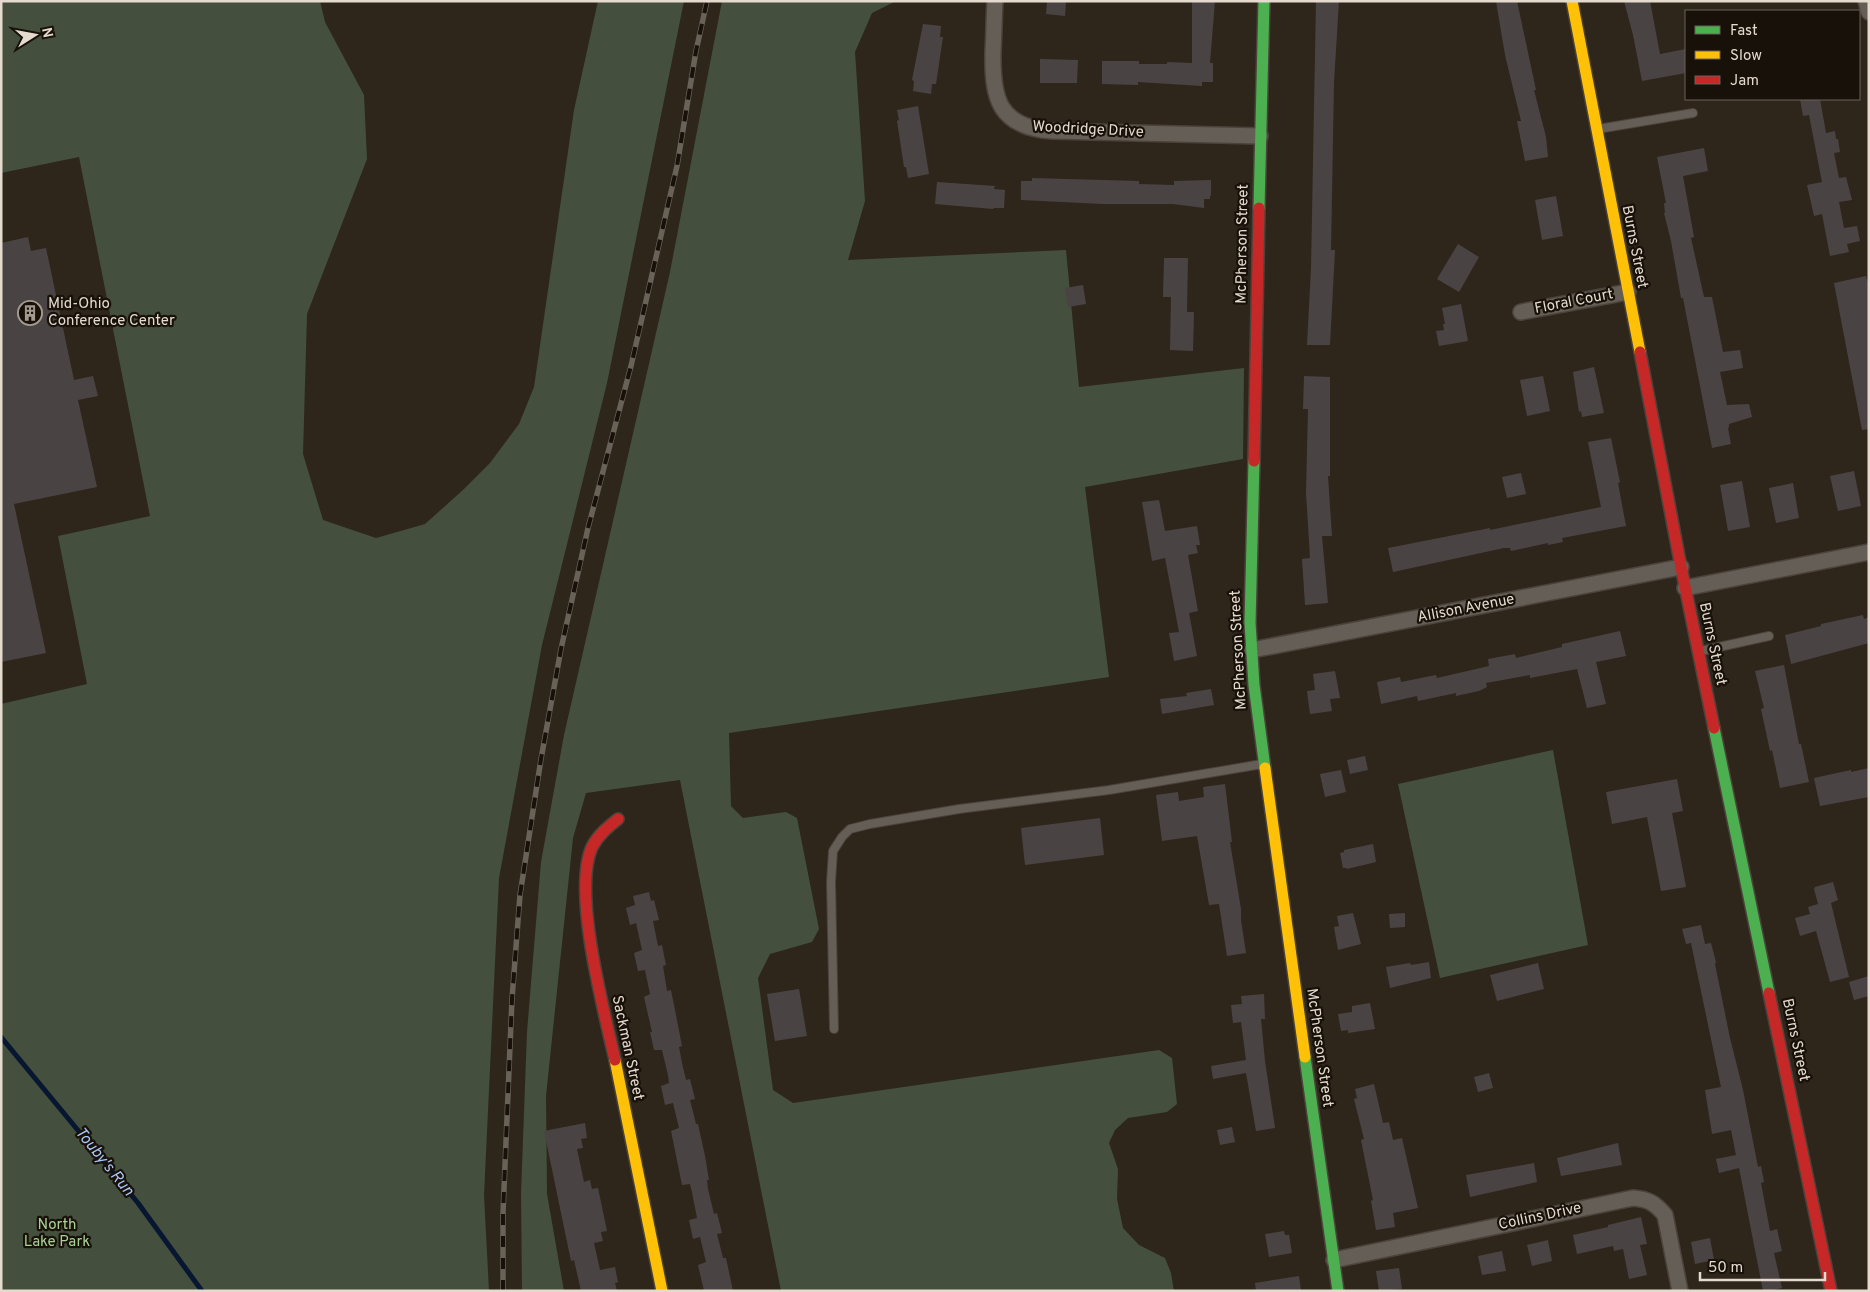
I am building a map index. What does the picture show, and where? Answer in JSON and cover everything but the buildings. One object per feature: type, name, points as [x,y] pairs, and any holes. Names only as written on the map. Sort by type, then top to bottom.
[{"type":"street","name":"Woodridge Drive","points":[[995,1],[993,80],[997,99],[1007,115],[1021,125],[1036,130],[1052,131],[1260,136]]},
{"type":"street","name":"McPherson Street","points":[[1264,1],[1250,596],[1252,650],[1264,764],[1338,1291]]},
{"type":"street","name":"Burns Street","points":[[1572,1],[1685,588],[1831,1291]]},
{"type":"street","points":[[1866,1],[1869,12]]},
{"type":"street","name":"Floral Court","points":[[1521,312],[1628,292]]},
{"type":"street","points":[[1685,588],[1869,552]]},
{"type":"street","name":"Allison Avenue","points":[[1252,650],[1681,567]]},
{"type":"street","name":"Sackman Street","points":[[618,819],[597,838],[592,849],[586,879],[586,910],[592,951],[662,1291]]},
{"type":"street","name":"Collins Drive","points":[[1334,1260],[1632,1198],[1645,1199],[1658,1207],[1665,1215],[1680,1291]]},
{"type":"lane","points":[[1596,129],[1692,113]]},
{"type":"lane","points":[[1699,652],[1769,636]]},
{"type":"lane","points":[[834,1029],[831,882],[833,851],[850,829],[959,809],[1109,790],[1264,764]]},
{"type":"green space","name":"North Lake Park","points":[[1,1],[320,1],[325,22],[364,95],[367,159],[307,314],[303,454],[323,520],[376,538],[425,524],[490,463],[519,424],[534,387],[574,110],[598,1],[684,1],[607,383],[542,645],[499,878],[484,1195],[489,1291],[1,1291],[1,704],[87,684],[58,536],[150,516],[79,157],[1,173]]},
{"type":"green space","points":[[722,1],[903,1],[894,2],[872,13],[855,52],[865,201],[848,260],[1066,250],[1079,387],[1244,368],[1243,459],[1085,487],[1109,677],[729,733],[731,806],[743,818],[786,812],[797,818],[819,929],[812,942],[770,954],[758,978],[773,1090],[793,1103],[1159,1050],[1172,1058],[1177,1104],[1167,1112],[1128,1118],[1115,1130],[1109,1143],[1118,1169],[1117,1199],[1123,1228],[1139,1245],[1165,1258],[1171,1273],[1174,1291],[781,1291],[680,780],[586,793],[573,838],[546,1096],[547,1194],[564,1291],[522,1291],[521,1193],[527,1032],[541,862],[564,735],[670,272]]},
{"type":"green space","points":[[1553,750],[1588,945],[1440,978],[1398,784]]},
{"type":"waterway","name":"Touby's Run","points":[[1,1037],[138,1203],[202,1291]]},
{"type":"railway","points":[[503,1291],[503,1213],[512,999],[520,895],[541,759],[561,649],[588,528],[631,366],[677,166],[696,51],[707,1]]},
{"type":"traffic: fast","points":[[1259,208],[1264,1]]},
{"type":"traffic: fast","points":[[1254,461],[1250,623],[1254,685],[1265,768]]},
{"type":"traffic: fast","points":[[1714,728],[1769,993]]},
{"type":"traffic: fast","points":[[1305,1057],[1338,1291]]},
{"type":"traffic: slow","points":[[1572,1],[1640,352]]},
{"type":"traffic: slow","points":[[1265,768],[1305,1057]]},
{"type":"traffic: slow","points":[[615,1060],[662,1291]]},
{"type":"traffic: jam","points":[[1254,461],[1259,208]]},
{"type":"traffic: jam","points":[[1640,352],[1714,728]]},
{"type":"traffic: jam","points":[[615,1060],[592,952],[586,892],[587,867],[592,847],[600,835],[618,819]]},
{"type":"traffic: jam","points":[[1769,993],[1831,1291]]},
{"type":"place","name":"Mid-Ohio Conference Center","points":[[30,313]]}]
